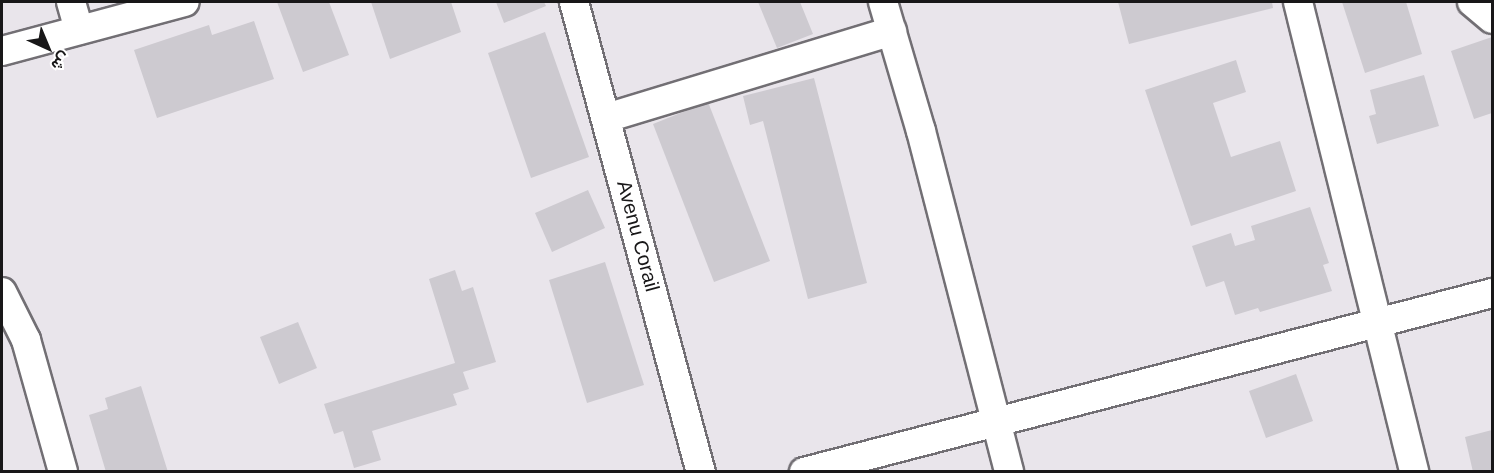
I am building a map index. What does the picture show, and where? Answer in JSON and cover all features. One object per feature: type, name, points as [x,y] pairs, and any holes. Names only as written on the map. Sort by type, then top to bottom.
[{"type":"street","points":[[71,2],[79,30]]},
{"type":"street","points":[[2,51],[185,2]]},
{"type":"street","name":"Avenu Corail","points":[[574,2],[701,471]]},
{"type":"street","points":[[883,2],[921,131],[1008,471]]},
{"type":"street","points":[[1299,2],[1414,471]]},
{"type":"street","points":[[1472,2],[1492,19]]},
{"type":"street","points":[[606,118],[892,31]]},
{"type":"street","points":[[2,292],[26,340],[63,471]]},
{"type":"street","points":[[804,471],[1492,293]]},
{"type":"building","points":[[277,2],[329,2],[349,55],[303,72]]},
{"type":"building","points":[[371,2],[451,2],[461,32],[390,59]]},
{"type":"building","points":[[496,2],[544,2],[546,6],[504,23]]},
{"type":"building","points":[[758,2],[800,2],[813,34],[777,48]]},
{"type":"building","points":[[1118,2],[1272,2],[1273,8],[1129,44]]},
{"type":"building","points":[[1342,2],[1406,2],[1422,54],[1365,73]]},
{"type":"building","points":[[254,21],[274,79],[157,118],[134,50],[209,25],[212,35]]},
{"type":"building","points":[[545,32],[589,157],[531,178],[488,53]]},
{"type":"building","points":[[1492,37],[1492,113],[1474,119],[1451,51]]},
{"type":"building","points":[[1236,60],[1246,92],[1213,103],[1231,157],[1280,141],[1296,191],[1191,226],[1145,90]]},
{"type":"building","points":[[1424,75],[1439,126],[1377,144],[1369,116],[1376,114],[1370,90]]},
{"type":"building","points":[[814,78],[867,283],[808,299],[763,121],[750,125],[743,96]]},
{"type":"building","points":[[708,102],[770,261],[714,282],[653,124]]},
{"type":"building","points":[[588,190],[605,228],[552,252],[535,213]]},
{"type":"building","points":[[1310,207],[1329,263],[1323,265],[1332,291],[1260,312],[1258,308],[1235,315],[1224,281],[1206,287],[1192,246],[1231,233],[1235,246],[1255,240],[1251,226]]},
{"type":"building","points":[[605,262],[644,385],[587,403],[549,280]]},
{"type":"building","points":[[455,270],[462,291],[473,287],[496,362],[463,372],[469,389],[453,394],[457,405],[372,431],[381,460],[354,468],[343,431],[334,434],[324,404],[455,363],[429,279]]},
{"type":"building","points":[[298,322],[317,368],[279,384],[260,337]]},
{"type":"building","points":[[1296,374],[1313,421],[1266,438],[1249,391]]},
{"type":"building","points":[[141,386],[168,472],[106,472],[89,415],[108,409],[105,398]]},
{"type":"building","points":[[1492,430],[1492,472],[1473,472],[1465,437]]}]
